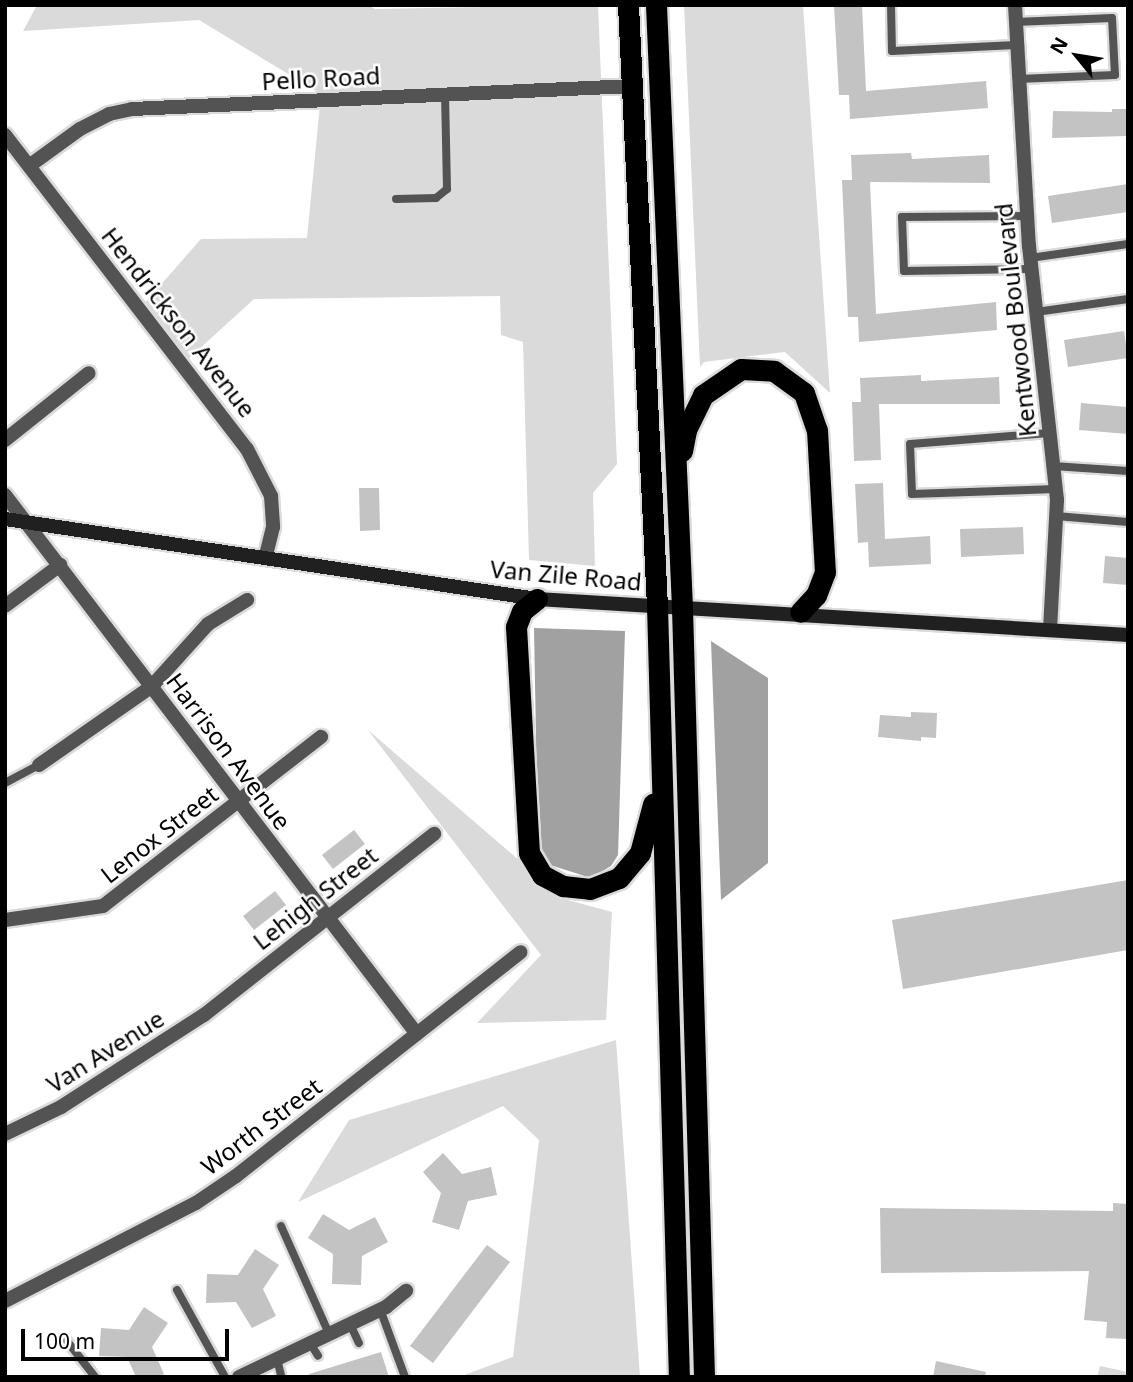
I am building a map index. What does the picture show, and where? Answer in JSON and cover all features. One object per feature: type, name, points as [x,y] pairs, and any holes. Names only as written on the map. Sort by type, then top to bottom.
[{"type":"highway","points":[[628,5],[657,607],[679,1377]]},
{"type":"highway","points":[[656,5],[682,608],[704,1377]]},
{"type":"highway","points":[[676,477],[689,422],[703,395],[718,381],[741,369],[756,367],[774,371],[804,393],[817,430],[825,572],[816,596],[800,612]]},
{"type":"highway","points":[[537,599],[522,611],[516,627],[529,853],[542,875],[563,886],[590,889],[619,878],[640,853],[650,827],[661,757]]},
{"type":"street","name":"Kentwood Boulevard","points":[[1015,5],[1027,216],[1056,489],[1050,630]]},
{"type":"street","name":"Pello Road","points":[[29,166],[80,129],[109,114],[132,109],[632,86]]},
{"type":"street","name":"Hendrickson Avenue","points":[[5,135],[162,335],[265,477],[272,527],[266,555]]},
{"type":"street","points":[[5,440],[89,373]]},
{"type":"street","name":"Harrison Avenue","points":[[5,495],[417,1034]]},
{"type":"street","name":"Van Zile Road","points":[[5,519],[266,555],[537,599],[800,612],[1128,635]]},
{"type":"street","points":[[5,606],[60,565]]},
{"type":"street","points":[[39,765],[151,687],[208,625],[247,600]]},
{"type":"street","name":"Lenox Street","points":[[5,920],[103,906],[321,737]]},
{"type":"street","name":"Lehigh Street","points":[[226,998],[434,834]]},
{"type":"street","name":"Worth Street","points":[[5,1301],[196,1203],[521,952]]},
{"type":"street","name":"Van Avenue","points":[[5,1134],[61,1107],[226,998]]},
{"type":"street","points":[[239,1377],[380,1309],[406,1290]]},
{"type":"lane","points":[[891,5],[892,51],[1016,45]]},
{"type":"lane","points":[[1015,22],[1112,18],[1115,75],[1018,79]]},
{"type":"lane","points":[[396,200],[436,198],[447,189],[445,94]]},
{"type":"lane","points":[[1027,216],[902,217],[904,271],[1031,263],[1128,244]]},
{"type":"lane","points":[[1036,312],[1128,299]]},
{"type":"lane","points":[[1049,433],[909,444],[912,494],[1056,489]]},
{"type":"lane","points":[[1053,466],[1128,471]]},
{"type":"lane","points":[[1056,516],[1128,522]]},
{"type":"lane","points":[[5,783],[39,765]]},
{"type":"lane","points":[[281,1226],[330,1334]]},
{"type":"lane","points":[[177,1290],[225,1377]]},
{"type":"lane","points":[[380,1309],[405,1377]]},
{"type":"lane","points":[[349,1324],[359,1343]]},
{"type":"lane","points":[[67,1341],[96,1377]]},
{"type":"lane","points":[[310,1343],[318,1356]]},
{"type":"lane","points":[[276,1359],[281,1375]]},
{"type":"shaded area","points":[[37,5],[368,5],[375,9],[598,5],[617,464],[593,493],[595,566],[529,560],[523,342],[501,335],[500,296],[254,299],[186,361],[143,305],[201,239],[307,238],[321,94],[199,20],[23,31]]},
{"type":"shaded area","points":[[684,5],[803,5],[830,393],[785,352],[704,362],[700,367]]},
{"type":"shaded area","points":[[534,628],[625,631],[618,855],[611,866],[591,878],[547,864],[538,847]]},
{"type":"shaded area","points":[[711,641],[768,678],[768,863],[721,900]]},
{"type":"shaded area","points":[[368,730],[564,899],[612,912],[606,1020],[477,1023],[541,955]]},
{"type":"shaded area","points":[[616,1040],[640,1377],[459,1377],[513,1357],[539,1140],[503,1106],[298,1202],[349,1120]]},
{"type":"shaded area","points":[[1100,1366],[1128,1372],[1128,1377],[1097,1377]]},
{"type":"building","points":[[834,5],[862,5],[866,91],[986,81],[988,108],[850,119],[849,95],[839,95]]},
{"type":"building","points":[[1112,109],[1128,109],[1128,136],[1052,138],[1053,111],[1112,112]]},
{"type":"building","points":[[911,153],[912,159],[989,155],[990,183],[870,182],[876,314],[996,302],[997,330],[859,342],[858,317],[848,317],[842,180],[852,180],[851,155]]},
{"type":"building","points":[[1128,184],[1128,212],[1052,223],[1048,196]]},
{"type":"building","points":[[1124,331],[1128,358],[1068,367],[1064,340]]},
{"type":"building","points":[[921,375],[921,381],[999,377],[1000,404],[879,404],[881,460],[854,461],[852,402],[861,402],[860,378]]},
{"type":"building","points":[[1081,403],[1128,407],[1128,434],[1079,430]]},
{"type":"building","points":[[883,483],[885,539],[930,536],[931,564],[869,567],[868,542],[858,543],[855,484]]},
{"type":"building","points":[[359,488],[379,488],[380,530],[360,531]]},
{"type":"building","points":[[1023,527],[1024,554],[961,557],[960,529]]},
{"type":"building","points":[[1105,556],[1128,558],[1128,585],[1103,583]]},
{"type":"building","points":[[911,712],[937,713],[936,738],[921,737],[921,741],[878,737],[880,715],[911,717]]},
{"type":"building","points":[[354,830],[365,844],[333,869],[322,855]]},
{"type":"building","points":[[1128,880],[1128,950],[903,989],[892,920]]},
{"type":"building","points":[[275,891],[286,905],[254,930],[243,916]]},
{"type":"building","points":[[443,1153],[462,1174],[491,1167],[497,1195],[468,1201],[459,1230],[432,1222],[441,1193],[423,1172]]},
{"type":"building","points":[[1113,1203],[1128,1204],[1128,1339],[1106,1338],[1107,1322],[1084,1320],[1089,1271],[881,1273],[880,1208],[1113,1211]]},
{"type":"building","points":[[323,1214],[349,1230],[375,1217],[388,1242],[362,1256],[361,1285],[332,1284],[333,1254],[308,1238]]},
{"type":"building","points":[[487,1245],[510,1262],[433,1363],[410,1346]]},
{"type":"building","points":[[255,1249],[279,1265],[263,1289],[276,1316],[252,1328],[236,1302],[206,1303],[207,1274],[238,1275]]},
{"type":"building","points":[[144,1307],[168,1323],[152,1347],[164,1374],[158,1377],[136,1377],[127,1357],[99,1356],[101,1328],[129,1330]]},
{"type":"building","points":[[381,1352],[389,1377],[310,1377],[309,1374]]},
{"type":"building","points":[[936,1361],[986,1372],[985,1377],[933,1377]]}]
